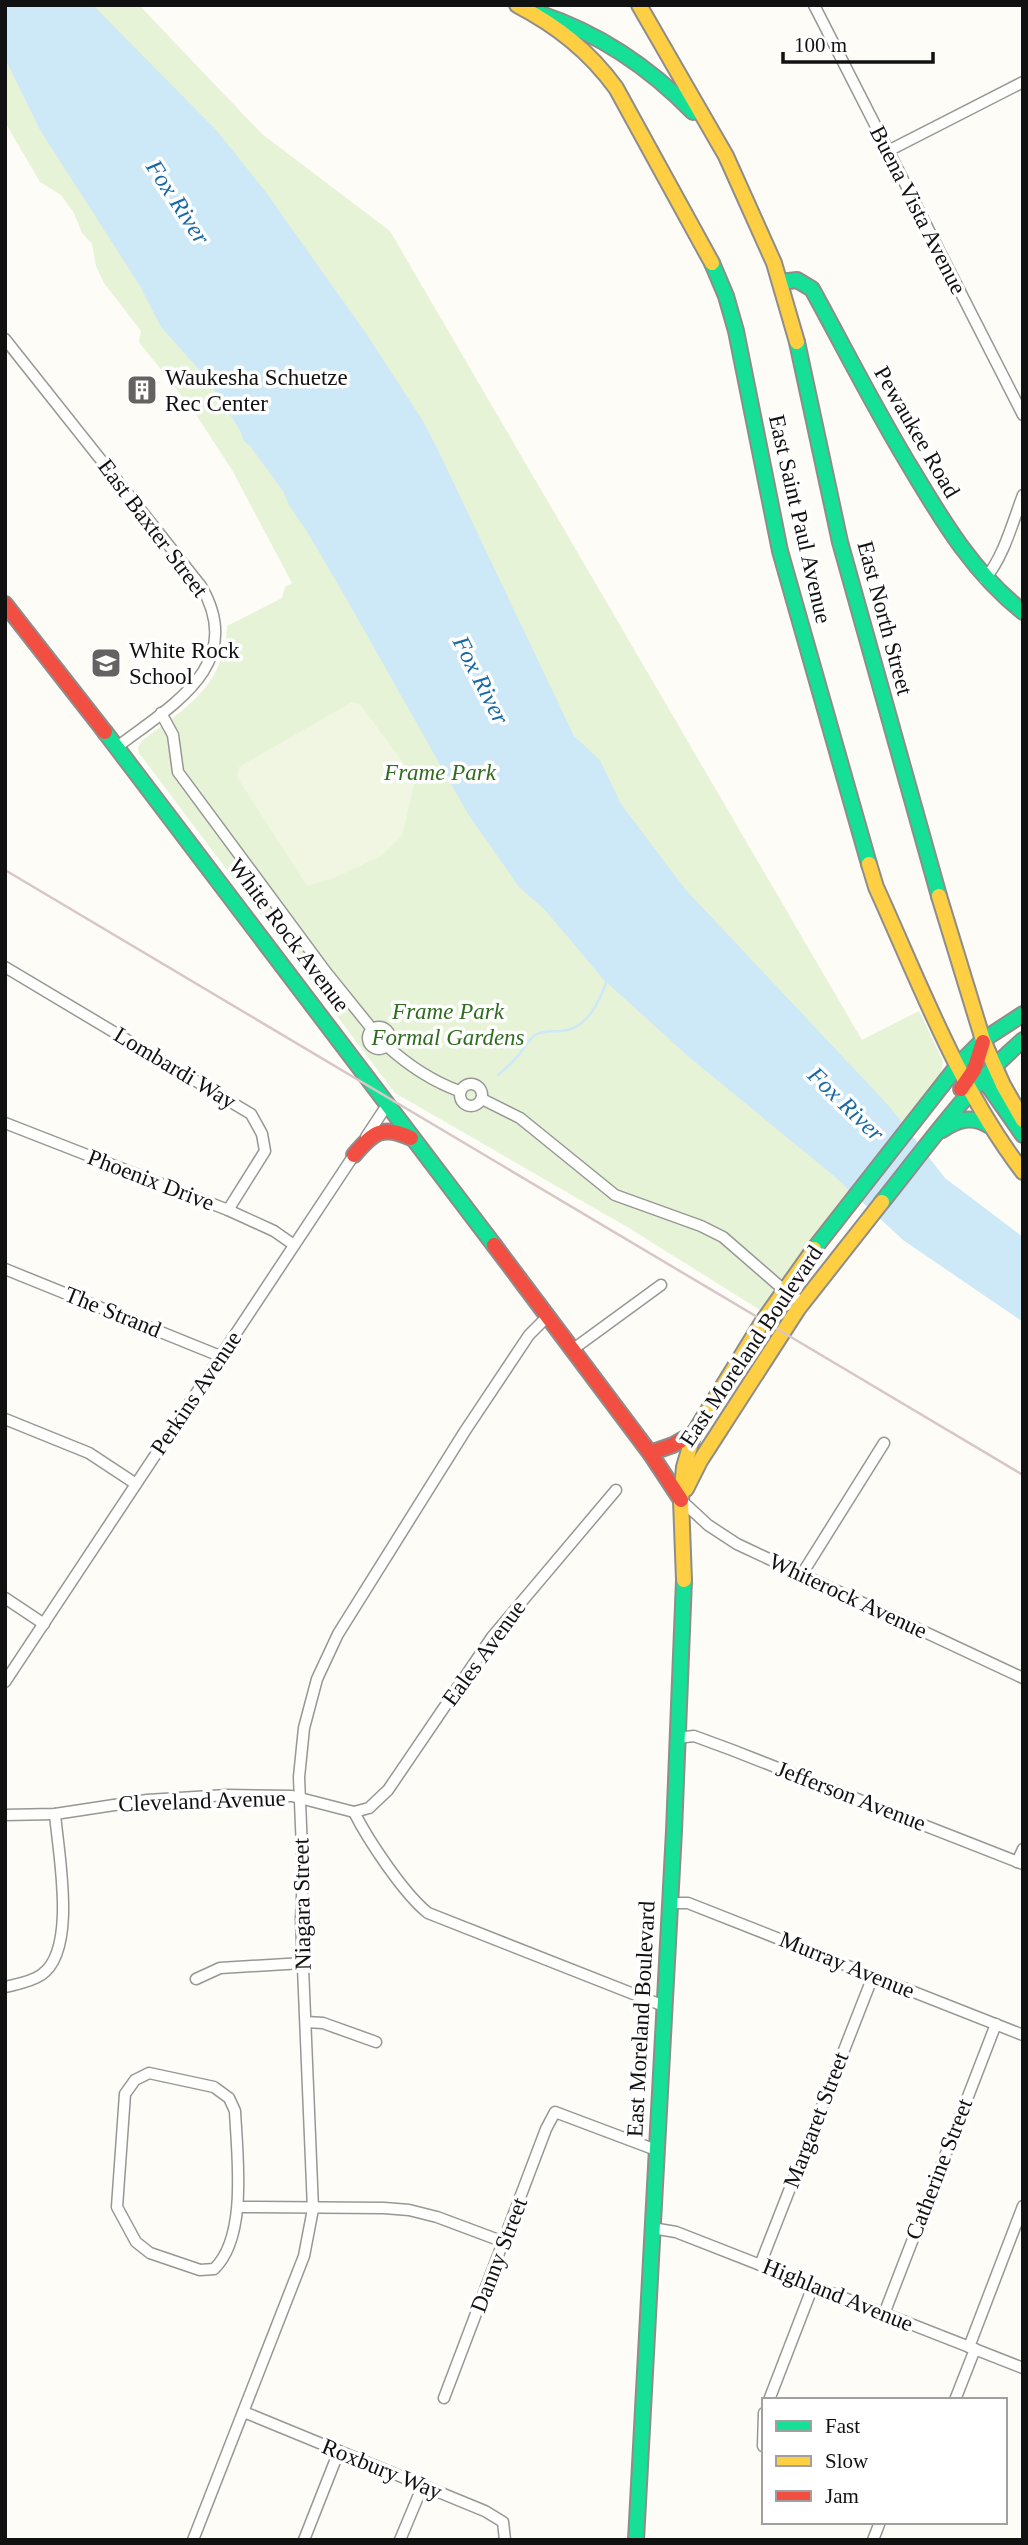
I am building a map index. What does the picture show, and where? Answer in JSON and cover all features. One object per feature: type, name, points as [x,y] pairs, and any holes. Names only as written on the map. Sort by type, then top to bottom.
[{"type":"main road","name":"East North Street","points":[[639,5],[726,156],[774,263],[800,352],[840,542],[933,877],[984,1040],[1019,1114]]},
{"type":"main road","name":"East North Street","points":[[527,7],[566,21],[612,46],[677,95],[708,128]]},
{"type":"main road","name":"East Saint Paul Avenue","points":[[527,7],[575,40],[604,70],[715,267],[736,331],[780,551],[876,887],[968,1087]]},
{"type":"main road","name":"Pewaukee Road","points":[[780,282],[797,279],[812,289],[876,411],[962,552],[985,579],[1023,612]]},
{"type":"main road","name":"White Rock Avenue","points":[[5,604],[117,747],[414,1140],[650,1453],[681,1500]]},
{"type":"main road","name":"East Moreland Boulevard","points":[[636,2540],[670,1903],[684,1579],[681,1500],[684,1466],[694,1433],[731,1373],[783,1290],[850,1200],[958,1065],[984,1040],[1023,1014]]},
{"type":"main road","points":[[979,1074],[984,1040]]},
{"type":"main road","name":"East Moreland Boulevard","points":[[681,1500],[699,1461],[748,1385],[867,1213],[979,1074],[1023,1040]]},
{"type":"main road","points":[[958,1065],[979,1074],[1023,1135]]},
{"type":"main road","points":[[968,1087],[1023,1172]]},
{"type":"main road","points":[[929,1134],[969,1117],[991,1126]]},
{"type":"main road","points":[[354,1154],[369,1137],[380,1130],[393,1130],[414,1140]]},
{"type":"main road","points":[[731,1373],[748,1385]]},
{"type":"main road","points":[[650,1453],[673,1445],[694,1433]]},
{"type":"street","name":"Buena Vista Avenue","points":[[814,5],[1023,415]]},
{"type":"street","points":[[888,151],[1023,82]]},
{"type":"street","name":"East Baxter Street","points":[[5,339],[201,586],[214,612],[216,633],[209,665],[191,689],[117,747]]},
{"type":"street","points":[[985,579],[1000,555],[1023,495]]},
{"type":"street","points":[[161,713],[173,735],[178,772],[318,962],[372,1028]]},
{"type":"street","name":"Lombardi Way","points":[[5,967],[251,1114],[262,1134],[265,1151],[228,1210]]},
{"type":"street","points":[[379,1027],[387,1031],[391,1039],[387,1046],[377,1048],[372,1045],[369,1034],[372,1028],[379,1027]]},
{"type":"street","points":[[387,1046],[426,1076],[459,1091],[466,1085],[476,1086],[483,1094],[482,1099],[520,1118],[615,1195],[701,1226],[723,1237],[783,1290],[803,1303]]},
{"type":"street","name":"Perkins Avenue","points":[[5,1682],[387,1105]]},
{"type":"street","name":"Phoenix Drive","points":[[5,1123],[228,1210],[274,1231],[294,1245]]},
{"type":"street","name":"The Strand","points":[[5,1269],[220,1356]]},
{"type":"street","points":[[572,1350],[661,1285]]},
{"type":"street","name":"Niagara Street","points":[[193,2540],[304,2256],[313,2209],[301,1919],[303,1874],[298,1798],[304,1728],[313,1691],[325,1659],[465,1432],[528,1335],[547,1317]]},
{"type":"street","points":[[5,1419],[89,1453],[135,1484]]},
{"type":"street","points":[[802,1574],[884,1443]]},
{"type":"street","name":"Eales Avenue","points":[[354,1812],[369,1808],[388,1790],[492,1637],[616,1490]]},
{"type":"street","name":"Whiterock Avenue","points":[[681,1500],[708,1525],[737,1544],[1023,1678]]},
{"type":"street","points":[[5,1598],[44,1624]]},
{"type":"street","name":"Jefferson Avenue","points":[[677,1738],[694,1736],[1020,1863]]},
{"type":"street","name":"Cleveland Avenue","points":[[5,1815],[55,1814],[99,1805],[193,1797],[272,1796],[298,1798],[354,1812]]},
{"type":"street","points":[[354,1812],[365,1835],[428,1913],[664,2006]]},
{"type":"street","points":[[5,1987],[42,1975],[52,1964],[59,1948],[63,1927],[55,1814]]},
{"type":"street","points":[[1020,1863],[1023,1849]]},
{"type":"street","name":"Murray Avenue","points":[[670,1903],[688,1903],[1023,2035]]},
{"type":"street","points":[[196,1979],[220,1968],[303,1963]]},
{"type":"street","name":"Margaret Street","points":[[760,2265],[873,1976]]},
{"type":"street","points":[[306,2022],[323,2023],[376,2042]]},
{"type":"street","name":"Catherine Street","points":[[884,2314],[996,2024]]},
{"type":"street","points":[[149,2073],[214,2087],[229,2098],[235,2111],[239,2207],[224,2260],[214,2269],[200,2270],[150,2253],[136,2242],[117,2207],[125,2094],[135,2080],[149,2073]]},
{"type":"street","name":"Danny Street","points":[[444,2398],[546,2129],[555,2112],[656,2150]]},
{"type":"street","points":[[956,2398],[1023,2206]]},
{"type":"street","points":[[239,2207],[409,2210],[437,2217],[504,2242]]},
{"type":"street","name":"Highland Avenue","points":[[652,2228],[676,2232],[1023,2368]]},
{"type":"street","points":[[770,2398],[813,2286]]},
{"type":"street","name":"Roxbury Way","points":[[244,2412],[485,2511],[503,2522],[505,2540]]},
{"type":"street","points":[[304,2540],[340,2452]]},
{"type":"street","points":[[400,2540],[423,2485]]},
{"type":"green space","name":"Frame Park","points":[[5,5],[139,5],[262,134],[390,231],[862,1040],[919,1011],[943,1061],[940,1077],[763,1312],[629,1228],[395,1093],[139,753],[138,747],[142,741],[187,706],[210,681],[219,665],[227,626],[282,598],[285,587],[292,583],[232,470],[193,410],[139,342],[141,331],[104,283],[96,266],[92,244],[82,233],[74,213],[61,195],[40,182],[6,124]]},
{"type":"green space","points":[[352,702],[360,704],[407,768],[414,785],[402,836],[381,856],[334,878],[307,886],[237,777],[239,767]]},
{"type":"water","name":"Fox River","points":[[5,5],[93,5],[217,131],[265,191],[365,332],[423,421],[574,736],[600,760],[621,804],[685,889],[889,1106],[945,1178],[1023,1237],[1023,1322],[903,1240],[834,1176],[689,1057],[604,980],[545,910],[519,887],[468,814],[283,491],[244,441],[240,430],[204,375],[161,327],[140,286],[40,130],[5,58]]},
{"type":"waterway","points":[[498,1075],[516,1059],[535,1035],[571,1029],[585,1020],[596,1006],[607,981]]},
{"type":"railway","points":[[5,870],[1023,1475]]},
{"type":"traffic: fast","points":[[541,14],[584,31],[623,54],[641,66],[693,112]]},
{"type":"traffic: fast","points":[[712,263],[726,296],[736,331],[780,551],[869,864]]},
{"type":"traffic: fast","points":[[780,282],[797,280],[812,289],[887,428],[937,511],[990,582],[1023,612]]},
{"type":"traffic: fast","points":[[797,342],[840,542],[939,896]]},
{"type":"traffic: fast","points":[[105,732],[494,1245]]},
{"type":"traffic: fast","points":[[814,1249],[958,1065],[983,1040],[1023,1014]]},
{"type":"traffic: fast","points":[[882,1202],[966,1097],[1023,1040]]},
{"type":"traffic: fast","points":[[976,1072],[1023,1135]]},
{"type":"traffic: fast","points":[[942,1130],[965,1120],[977,1120],[990,1126]]},
{"type":"traffic: fast","points":[[636,2540],[674,1831],[684,1580]]},
{"type":"traffic: slow","points":[[517,5],[571,40],[595,62],[616,88],[712,263]]},
{"type":"traffic: slow","points":[[639,5],[726,156],[774,263],[797,342]]},
{"type":"traffic: slow","points":[[869,864],[876,887],[942,1034],[979,1105],[1023,1172]]},
{"type":"traffic: slow","points":[[939,896],[983,1040],[1003,1085],[1023,1120]]},
{"type":"traffic: slow","points":[[686,1489],[700,1461],[798,1309],[882,1202]]},
{"type":"traffic: slow","points":[[684,1580],[681,1500],[684,1467],[694,1433],[763,1321],[814,1249]]},
{"type":"traffic: jam","points":[[5,604],[105,732]]},
{"type":"traffic: jam","points":[[961,1089],[974,1070],[983,1042]]},
{"type":"traffic: jam","points":[[354,1155],[373,1136],[385,1131],[411,1138]]},
{"type":"traffic: jam","points":[[494,1245],[650,1453],[681,1500]]},
{"type":"traffic: jam","points":[[650,1453],[673,1445],[694,1433]]},
{"type":"place","name":"Waukesha Schuetze Rec Center","points":[[142,390]]},
{"type":"place","name":"White Rock School","points":[[106,663]]},
{"type":"park label","name":"Frame Park Formal Gardens","points":[[448,1024]]}]
